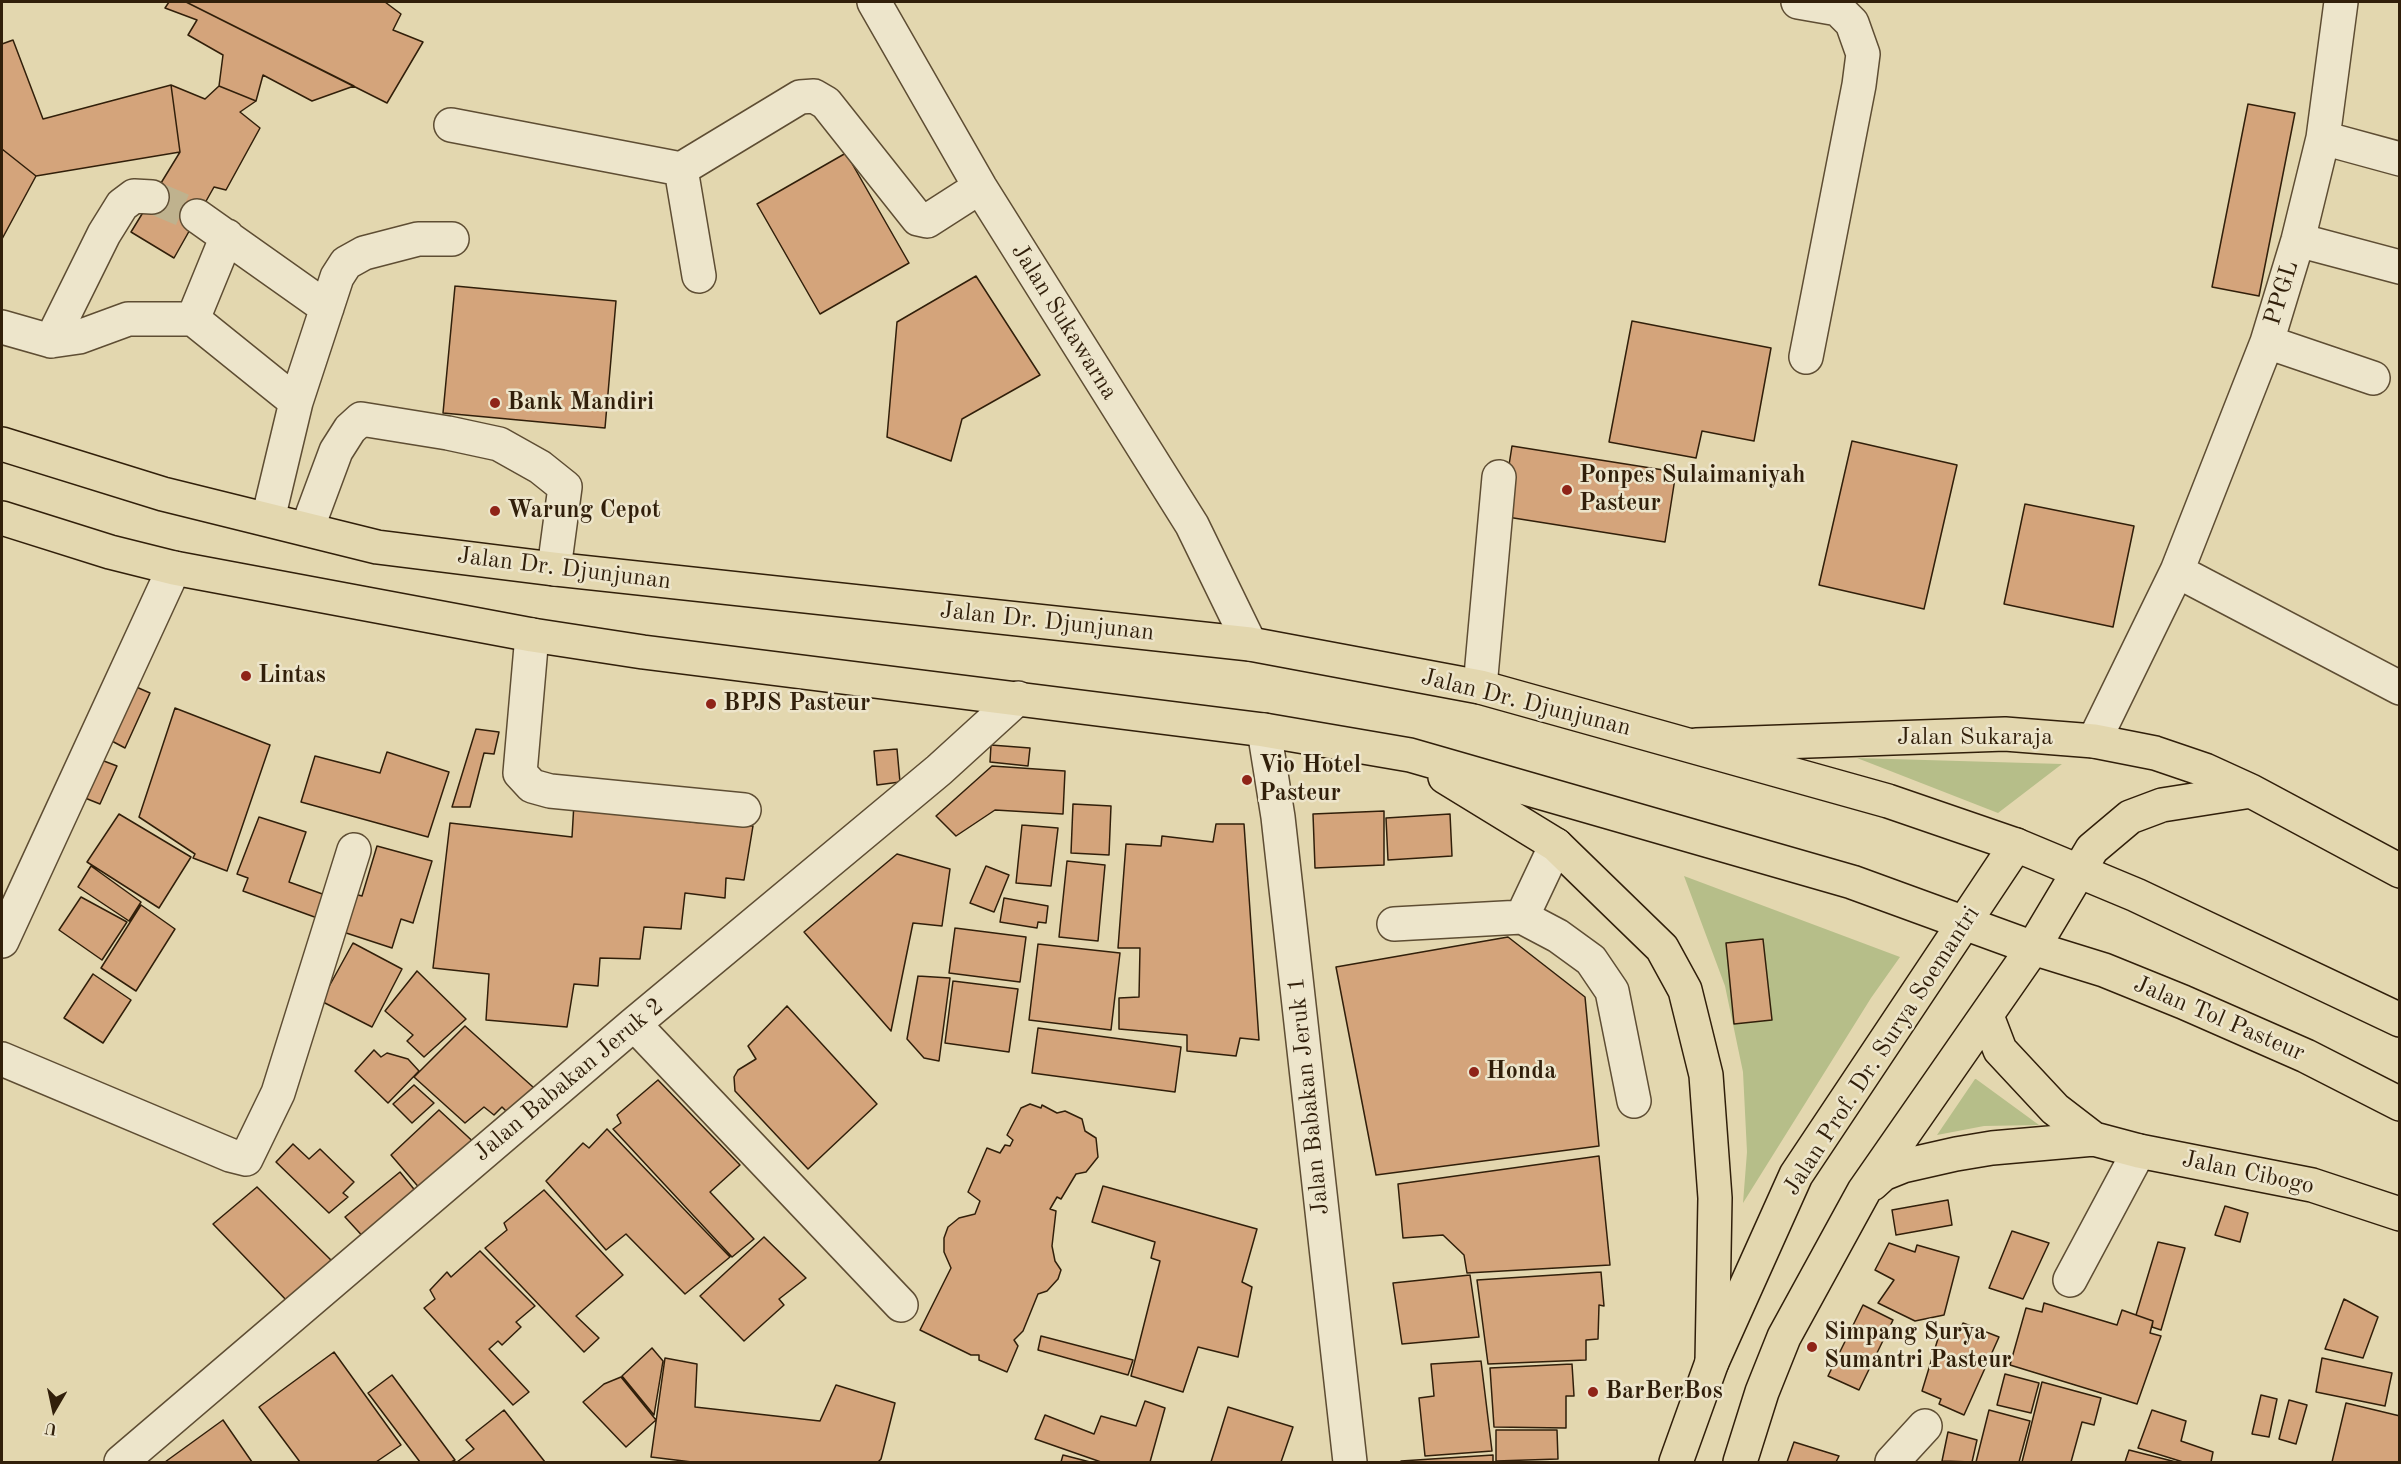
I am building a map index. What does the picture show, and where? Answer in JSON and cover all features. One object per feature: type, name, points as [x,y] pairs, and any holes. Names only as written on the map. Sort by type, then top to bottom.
[{"type":"main road","name":"Jalan Dr. Djunjunan","points":[[2,444],[163,494],[377,547],[554,569],[1250,644],[1480,687],[1888,801],[2016,845],[2078,870]]},
{"type":"main road","points":[[2,518],[110,552],[174,568],[532,635],[643,652],[1264,730],[1410,755],[1852,882],[2033,948]]},
{"type":"main road","name":"Jalan Sukaraja","points":[[1690,745],[2005,734],[2094,741],[2155,753],[2205,770],[2251,791],[2400,871]]},
{"type":"main road","points":[[1410,755],[1556,845],[1662,948],[1685,990],[1706,1075],[1715,1198],[1712,1362]]},
{"type":"main road","points":[[1740,1462],[1762,1392],[1784,1337],[1864,1191],[2033,948],[2092,849],[2130,817],[2162,805],[2251,791]]},
{"type":"main road","name":"Jalan Prof. Dr. Surya Soemantri","points":[[1677,1462],[1712,1362],[1796,1175],[2016,845]]},
{"type":"main road","points":[[2078,870],[2157,904],[2400,1020]]},
{"type":"main road","name":"Jalan Tol Pasteur","points":[[2033,948],[2104,970],[2183,1002],[2306,1056],[2400,1104]]},
{"type":"main road","name":"Jalan Cibogo","points":[[1987,1016],[2000,1050],[2055,1109],[2094,1139]]},
{"type":"main road","name":"Jalan Cibogo","points":[[1864,1191],[1883,1174],[1956,1154],[2012,1146],[2094,1139],[2139,1151],[2313,1185],[2400,1214]]},
{"type":"street","name":"Jalan Sukawarna","points":[[874,2],[980,187],[1192,525],[1250,644]]},
{"type":"street","points":[[1798,2],[1838,9],[1852,23],[1863,54],[1859,85],[1806,357]]},
{"type":"street","name":"PPGL","points":[[2094,741],[2177,571],[2267,342],[2298,240],[2323,138],[2341,2]]},
{"type":"street","points":[[452,124],[681,169],[800,97],[814,96],[825,103],[918,219],[927,220],[980,187]]},
{"type":"street","points":[[2323,138],[2400,159]]},
{"type":"street","points":[[681,169],[699,276]]},
{"type":"street","points":[[51,341],[104,234],[122,205],[134,196],[152,197]]},
{"type":"street","points":[[197,216],[327,308]]},
{"type":"street","points":[[193,319],[227,236]]},
{"type":"street","points":[[268,519],[296,402],[337,277],[346,263],[363,253],[418,239],[452,239]]},
{"type":"street","points":[[2298,240],[2400,267]]},
{"type":"street","points":[[2,327],[51,341],[80,337],[128,319],[193,319],[296,402]]},
{"type":"street","points":[[2267,342],[2373,378]]},
{"type":"street","points":[[307,529],[336,451],[350,429],[361,419],[448,433],[499,444],[540,467],[565,487],[554,569]]},
{"type":"street","points":[[1480,687],[1500,477]]},
{"type":"street","points":[[2,941],[174,568]]},
{"type":"street","points":[[2177,571],[2400,688]]},
{"type":"street","points":[[532,635],[520,773],[532,786],[550,791],[744,810]]},
{"type":"street","name":"Jalan Babakan Jeruk 2","points":[[121,1462],[634,1024],[939,770],[1018,698]]},
{"type":"street","name":"Jalan Babakan Jeruk 1","points":[[1264,730],[1278,817],[1350,1462]]},
{"type":"street","points":[[1522,917],[1556,845]]},
{"type":"street","points":[[2,1059],[230,1155],[246,1159],[278,1093],[354,850]]},
{"type":"street","points":[[1394,924],[1522,917],[1558,936],[1591,960],[1612,991],[1634,1101]]},
{"type":"street","points":[[634,1024],[901,1305]]},
{"type":"street","points":[[2070,1280],[2139,1151]]},
{"type":"street","points":[[1892,1462],[1925,1426]]},
{"type":"green space","points":[[1857,758],[2062,764],[1998,813]]},
{"type":"green space","points":[[1684,876],[1900,957],[1871,998],[1743,1203],[1747,1152],[1743,1072],[1725,986]]},
{"type":"green space","points":[[1975,1079],[2039,1125],[1984,1126],[1937,1135]]},
{"type":"building","points":[[169,2],[186,2],[354,86],[312,101],[263,75],[256,101],[219,86],[223,55],[188,35],[197,20],[165,8]]},
{"type":"building","points":[[186,2],[385,2],[401,14],[393,30],[423,42],[387,103]]},
{"type":"building","points":[[13,40],[43,119],[171,85],[180,152],[36,176],[2,149],[2,44]]},
{"type":"building","points":[[171,85],[205,99],[219,86],[256,101],[240,112],[260,128],[226,190],[214,187],[174,258],[131,232],[180,152]]},
{"type":"building","points":[[2248,104],[2295,113],[2259,296],[2212,287]]},
{"type":"building","points":[[2,149],[36,176],[2,239]]},
{"type":"building","points":[[846,153],[909,263],[820,314],[757,204]]},
{"type":"building","points":[[976,276],[1040,375],[962,419],[951,461],[887,437],[897,322]]},
{"type":"building","points":[[455,286],[616,301],[605,428],[443,413]]},
{"type":"building","points":[[1632,321],[1771,348],[1754,441],[1702,431],[1696,458],[1609,442]]},
{"type":"building","points":[[1852,441],[1957,465],[1924,609],[1819,585]]},
{"type":"building","points":[[1512,446],[1676,472],[1665,542],[1501,516]]},
{"type":"building","points":[[2025,504],[2134,526],[2113,627],[2004,604]]},
{"type":"building","points":[[134,686],[150,693],[125,748],[108,739]]},
{"type":"building","points":[[175,708],[270,745],[227,871],[193,858],[195,854],[139,817]]},
{"type":"building","points":[[476,729],[499,732],[494,754],[484,753],[470,807],[452,807]]},
{"type":"building","points":[[991,745],[1030,748],[1028,766],[990,762]]},
{"type":"building","points":[[897,749],[900,782],[877,785],[874,751]]},
{"type":"building","points":[[387,752],[449,772],[428,837],[301,802],[315,756],[380,773]]},
{"type":"building","points":[[96,758],[117,766],[100,804],[80,796]]},
{"type":"building","points":[[992,766],[1065,771],[1063,814],[995,810],[956,836],[936,816]]},
{"type":"building","points":[[574,803],[691,811],[690,822],[753,826],[744,880],[726,878],[725,898],[685,893],[681,929],[644,927],[640,959],[600,958],[598,986],[574,984],[567,1027],[486,1020],[489,974],[433,968],[450,823],[572,837]]},
{"type":"building","points":[[1073,804],[1111,806],[1109,855],[1071,853]]},
{"type":"building","points":[[1384,811],[1384,865],[1315,868],[1313,814]]},
{"type":"building","points":[[119,814],[191,857],[159,908],[87,862]]},
{"type":"building","points":[[1450,814],[1452,856],[1388,860],[1386,818]]},
{"type":"building","points":[[259,817],[306,832],[289,882],[328,896],[320,919],[243,891],[248,878],[237,874]]},
{"type":"building","points":[[1216,824],[1244,824],[1259,1040],[1240,1038],[1236,1056],[1187,1051],[1187,1035],[1119,1029],[1119,998],[1139,997],[1140,948],[1118,948],[1126,844],[1161,846],[1162,836],[1213,842]]},
{"type":"building","points":[[1022,825],[1058,828],[1051,886],[1016,883]]},
{"type":"building","points":[[377,846],[432,861],[413,923],[401,919],[392,948],[334,929],[347,892],[362,896]]},
{"type":"building","points":[[897,854],[950,869],[942,926],[913,923],[891,1031],[804,932]]},
{"type":"building","points":[[1067,861],[1105,865],[1098,941],[1059,937]]},
{"type":"building","points":[[91,866],[141,902],[129,921],[78,887]]},
{"type":"building","points":[[986,866],[1009,875],[994,912],[970,903]]},
{"type":"building","points":[[81,897],[127,922],[102,960],[59,930]]},
{"type":"building","points":[[1004,898],[1048,906],[1046,923],[1038,922],[1037,928],[1000,922]]},
{"type":"building","points":[[141,905],[175,929],[136,991],[101,968]]},
{"type":"building","points":[[955,928],[1026,937],[1020,982],[949,973]]},
{"type":"building","name":"Honda","points":[[1508,937],[1585,997],[1599,1146],[1376,1175],[1336,967]]},
{"type":"building","points":[[1763,939],[1772,1020],[1734,1024],[1726,943]]},
{"type":"building","points":[[353,943],[402,969],[372,1027],[321,1001]]},
{"type":"building","points":[[1038,944],[1120,953],[1111,1030],[1029,1020]]},
{"type":"building","points":[[417,971],[466,1019],[424,1057],[407,1041],[413,1035],[385,1011]]},
{"type":"building","points":[[93,974],[131,1000],[103,1043],[64,1018]]},
{"type":"building","points":[[918,976],[950,978],[939,1061],[924,1058],[907,1039]]},
{"type":"building","points":[[953,981],[1018,989],[1009,1052],[945,1043]]},
{"type":"building","points":[[787,1006],[877,1104],[808,1169],[735,1091],[734,1077],[738,1070],[756,1059],[748,1046]]},
{"type":"building","points":[[465,1026],[543,1096],[516,1121],[502,1107],[494,1115],[484,1107],[465,1123],[414,1077]]},
{"type":"building","points":[[1038,1028],[1181,1047],[1175,1092],[1032,1073]]},
{"type":"building","points":[[374,1050],[381,1057],[387,1053],[408,1059],[419,1071],[388,1103],[355,1071]]},
{"type":"building","points":[[658,1080],[740,1165],[710,1192],[754,1239],[732,1257],[613,1129],[621,1123],[617,1115]]},
{"type":"building","points":[[414,1085],[434,1103],[412,1123],[393,1104]]},
{"type":"building","points":[[1030,1104],[1041,1108],[1042,1105],[1057,1113],[1065,1111],[1082,1119],[1085,1131],[1096,1138],[1098,1157],[1086,1172],[1076,1174],[1061,1199],[1057,1197],[1050,1209],[1056,1211],[1052,1246],[1055,1261],[1061,1270],[1058,1279],[1047,1291],[1038,1294],[1023,1331],[1014,1340],[1018,1346],[1007,1372],[979,1360],[979,1355],[971,1355],[920,1330],[951,1268],[944,1252],[944,1238],[948,1227],[959,1218],[975,1214],[980,1201],[968,1192],[987,1148],[1000,1153],[1005,1145],[1010,1146],[1013,1140],[1007,1135],[1021,1108]]},
{"type":"building","points":[[439,1110],[480,1148],[428,1198],[391,1155]]},
{"type":"building","points":[[607,1129],[730,1257],[685,1294],[626,1234],[606,1250],[546,1181],[583,1143],[589,1148]]},
{"type":"building","points":[[293,1144],[309,1159],[320,1149],[354,1182],[343,1193],[348,1197],[329,1213],[276,1162]]},
{"type":"building","points":[[1599,1156],[1610,1265],[1467,1273],[1464,1255],[1443,1235],[1403,1238],[1398,1184]]},
{"type":"building","points":[[400,1172],[422,1199],[367,1241],[345,1217]]},
{"type":"building","points":[[1103,1186],[1257,1229],[1242,1282],[1252,1287],[1238,1357],[1198,1347],[1183,1392],[1131,1376],[1160,1261],[1151,1258],[1155,1242],[1092,1222]]},
{"type":"building","points":[[257,1187],[336,1265],[289,1303],[213,1224]]},
{"type":"building","points":[[544,1190],[623,1275],[576,1316],[599,1338],[584,1352],[485,1248],[507,1230],[504,1223]]},
{"type":"building","points":[[1948,1200],[1952,1225],[1896,1235],[1892,1210]]},
{"type":"building","points":[[2225,1206],[2248,1213],[2240,1242],[2215,1235]]},
{"type":"building","points":[[2012,1231],[2049,1243],[2023,1299],[1989,1288]]},
{"type":"building","points":[[764,1237],[806,1278],[779,1299],[784,1305],[744,1341],[700,1296]]},
{"type":"building","points":[[2158,1242],[2185,1248],[2161,1330],[2152,1327],[2153,1321],[2136,1315]]},
{"type":"building","points":[[1889,1243],[1915,1252],[1917,1245],[1959,1257],[1944,1315],[1915,1321],[1878,1303],[1894,1280],[1875,1270]]},
{"type":"building","points":[[480,1251],[535,1306],[516,1322],[521,1327],[502,1345],[498,1341],[489,1349],[529,1392],[513,1405],[424,1308],[435,1299],[430,1290],[447,1272],[451,1277]]},
{"type":"building","points":[[1601,1272],[1604,1306],[1599,1305],[1598,1339],[1586,1340],[1586,1360],[1488,1364],[1477,1280]]},
{"type":"building","points":[[1470,1275],[1479,1337],[1402,1344],[1393,1283]]},
{"type":"building","points":[[2344,1299],[2378,1317],[2363,1358],[2325,1349]]},
{"type":"building","points":[[2044,1303],[2117,1325],[2122,1310],[2153,1321],[2150,1333],[2161,1336],[2137,1404],[2010,1365],[2026,1308],[2042,1312]]},
{"type":"building","points":[[1863,1305],[1893,1320],[1859,1390],[1828,1376]]},
{"type":"building","points":[[1963,1323],[1999,1337],[1964,1415],[1939,1404],[1941,1399],[1922,1391],[1940,1332],[1956,1339]]},
{"type":"building","points":[[1041,1336],[1133,1360],[1128,1375],[1038,1350]]},
{"type":"building","points":[[652,1348],[663,1361],[654,1415],[622,1376]]},
{"type":"building","points":[[334,1352],[401,1445],[376,1462],[300,1462],[259,1407]]},
{"type":"building","points":[[665,1358],[697,1364],[695,1407],[820,1421],[836,1385],[895,1403],[881,1459],[878,1462],[692,1462],[651,1457]]},
{"type":"building","points":[[2322,1358],[2392,1373],[2385,1406],[2316,1392]]},
{"type":"building","points":[[1481,1361],[1492,1451],[1425,1456],[1419,1398],[1434,1396],[1431,1364]]},
{"type":"building","points":[[1572,1364],[1574,1396],[1566,1396],[1566,1428],[1494,1427],[1490,1368]]},
{"type":"building","points":[[2005,1374],[2039,1383],[2031,1413],[1997,1405]]},
{"type":"building","points":[[392,1375],[455,1460],[420,1462],[368,1393]]},
{"type":"building","points":[[621,1377],[656,1420],[626,1447],[583,1402],[604,1384]]},
{"type":"building","points":[[2042,1382],[2101,1398],[2094,1425],[2082,1422],[2071,1462],[2022,1462]]},
{"type":"building","points":[[2261,1395],[2277,1399],[2269,1437],[2252,1434]]},
{"type":"building","points":[[2289,1400],[2307,1405],[2296,1444],[2279,1439]]},
{"type":"building","points":[[1145,1401],[1165,1408],[1150,1462],[1101,1462],[1035,1439],[1045,1415],[1094,1434],[1101,1416],[1136,1426]]},
{"type":"building","points":[[2346,1403],[2400,1416],[2400,1462],[2332,1462]]},
{"type":"building","points":[[1228,1407],[1293,1427],[1281,1462],[1211,1462]]},
{"type":"building","points":[[504,1410],[545,1462],[457,1462],[474,1449],[466,1440]]},
{"type":"building","points":[[1989,1410],[2030,1421],[2019,1462],[1976,1462]]},
{"type":"building","points":[[2152,1410],[2186,1421],[2181,1441],[2213,1452],[2211,1462],[2183,1462],[2138,1448]]},
{"type":"building","points":[[223,1420],[252,1462],[165,1462]]},
{"type":"building","points":[[1496,1430],[1557,1430],[1558,1459],[1496,1461]]},
{"type":"building","points":[[1948,1432],[1977,1440],[1972,1462],[1942,1461]]},
{"type":"building","points":[[1794,1442],[1839,1456],[1836,1462],[1787,1462]]},
{"type":"building","points":[[2129,1450],[2176,1462],[2125,1462]]},
{"type":"building","points":[[1063,1455],[1090,1462],[1061,1462]]},
{"type":"building","points":[[1493,1455],[1493,1462],[1401,1462],[1401,1461]]},
{"type":"tunnel","points":[[152,197],[197,216]]},
{"type":"place","name":"Bank Mandiri","points":[[495,403]]},
{"type":"place","name":"Ponpes Sulaimaniyah Pasteur","points":[[1567,490]]},
{"type":"place","name":"Warung Cepot","points":[[495,511]]},
{"type":"place","name":"Lintas","points":[[246,676]]},
{"type":"place","name":"BPJS Pasteur","points":[[711,704]]},
{"type":"place","name":"Vio Hotel Pasteur","points":[[1247,780]]},
{"type":"place","name":"Honda","points":[[1474,1072]]},
{"type":"place","name":"Simpang Surya Sumantri Pasteur","points":[[1812,1347]]},
{"type":"place","name":"BarBerBos","points":[[1593,1392]]}]
